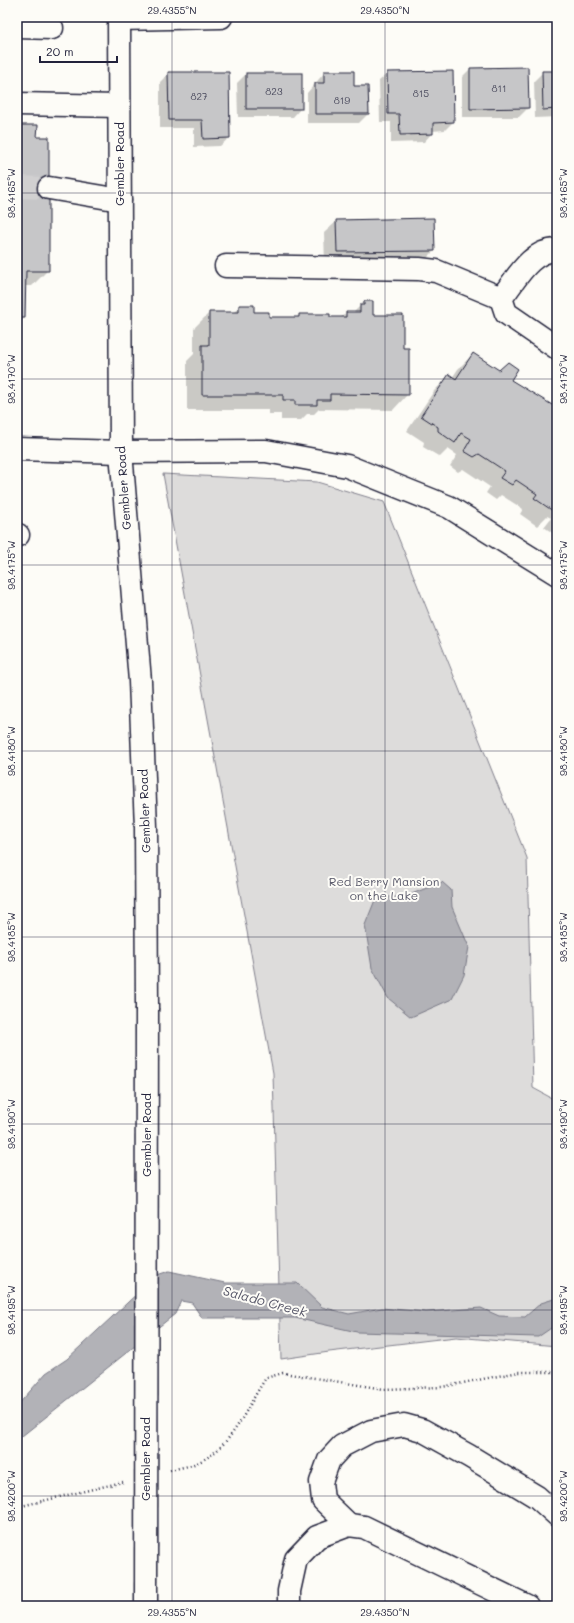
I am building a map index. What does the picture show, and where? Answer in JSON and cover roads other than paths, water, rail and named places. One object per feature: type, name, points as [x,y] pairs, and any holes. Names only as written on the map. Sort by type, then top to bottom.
[{"type":"main road","points":[[119,18],[221,17]]},
{"type":"main road","name":"Gembler Road","points":[[119,18],[121,452],[140,681],[146,827],[146,1606]]},
{"type":"main road","points":[[17,26],[52,28]]},
{"type":"main road","points":[[17,104],[119,106]]},
{"type":"main road","points":[[49,188],[120,200]]},
{"type":"main road","points":[[501,298],[531,259],[550,250],[557,250]]},
{"type":"main road","points":[[226,266],[419,269],[436,271],[501,298],[506,313],[557,348]]},
{"type":"main road","points":[[17,449],[121,452],[266,452],[347,466],[449,507],[557,574]]},
{"type":"main road","points":[[348,1525],[323,1500],[321,1482],[329,1460],[342,1446],[371,1431],[404,1425],[422,1430],[469,1456],[537,1497],[557,1515]]},
{"type":"main road","points":[[288,1606],[289,1591],[296,1559],[318,1538],[348,1525],[364,1527],[527,1606]]},
{"type":"water","points":[[442,882],[451,890],[452,907],[469,947],[464,975],[452,999],[411,1017],[388,998],[372,968],[365,925],[375,900],[389,897],[404,897]]},
{"type":"water","name":"Salado Creek","points":[[169,1271],[225,1283],[297,1283],[322,1307],[349,1314],[382,1308],[426,1312],[481,1308],[499,1316],[525,1317],[541,1303],[557,1298],[557,1324],[538,1337],[357,1332],[295,1318],[202,1318],[192,1303],[181,1301],[175,1314],[17,1440],[17,1406],[46,1373],[67,1359],[157,1275]]},
{"type":"tunnel","points":[[17,187],[49,188]]},
{"type":"park label","name":"Red Berry Mansion on the Lake","points":[[384,889]]}]
